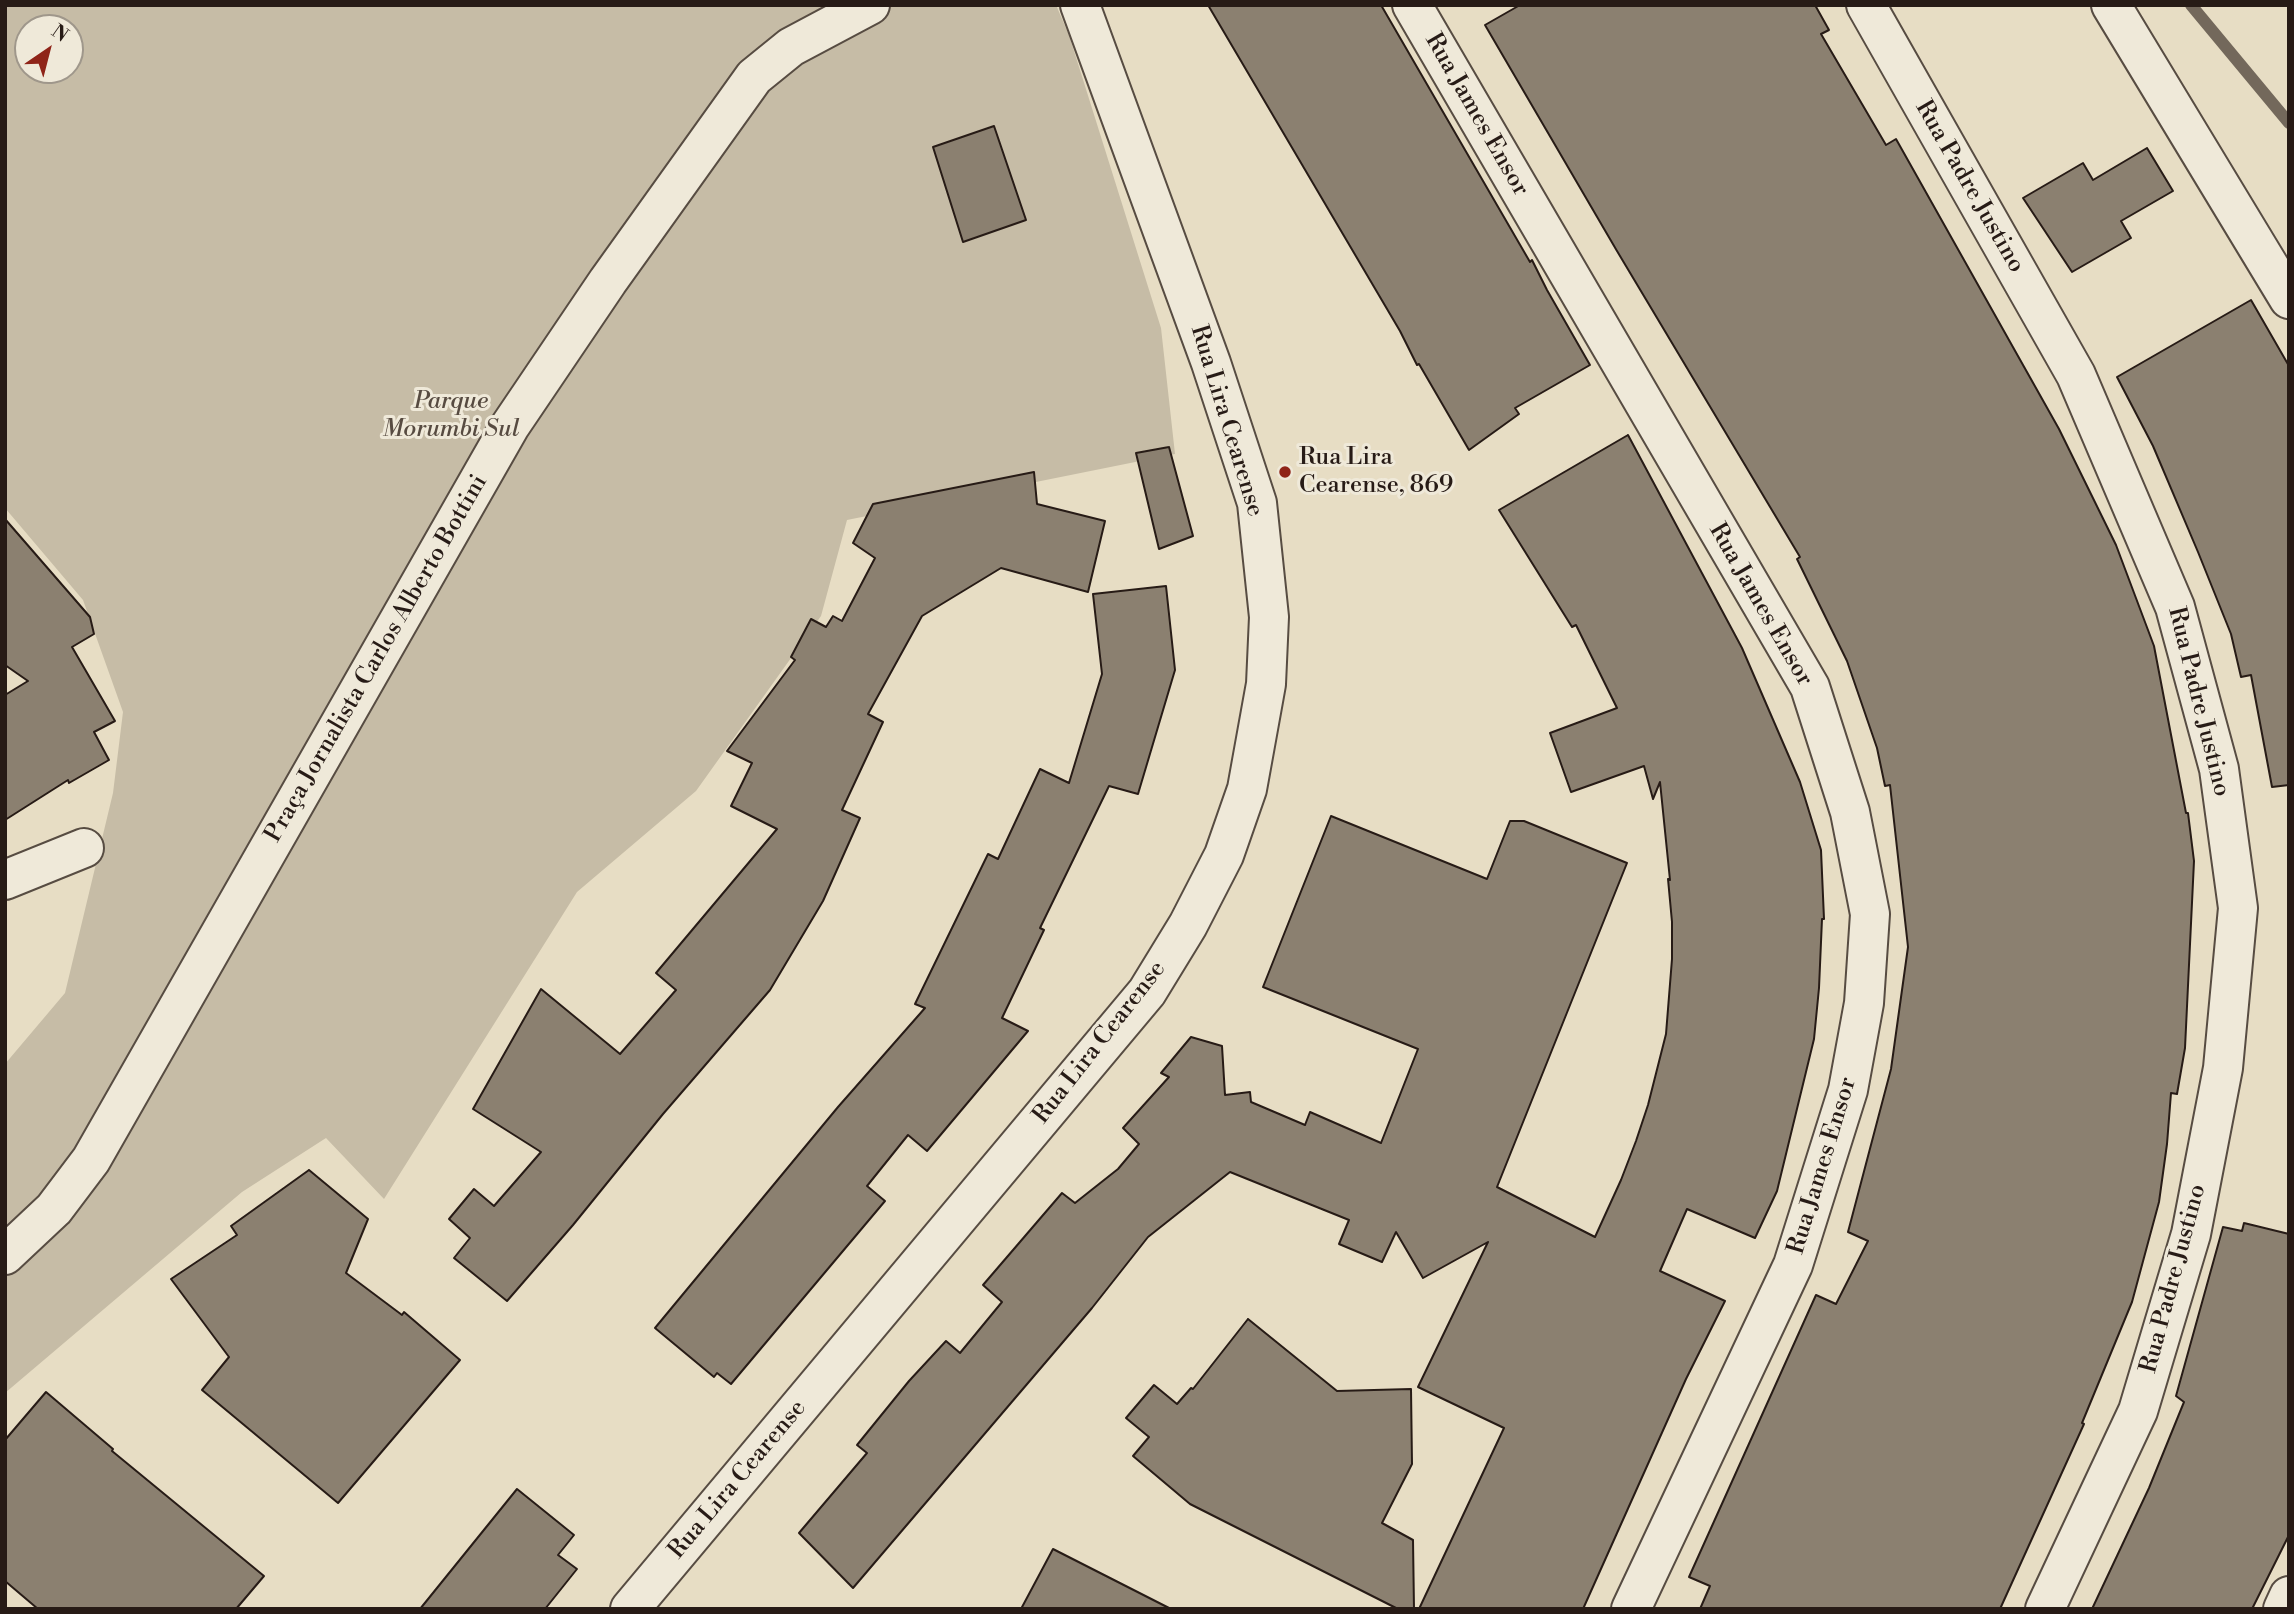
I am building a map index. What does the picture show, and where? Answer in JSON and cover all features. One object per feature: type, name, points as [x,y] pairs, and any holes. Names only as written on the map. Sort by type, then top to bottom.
[{"type":"street","name":"Praça Jornalista Carlos Alberto Bottini","points":[[5,1255],[54,1209],[91,1160],[510,426],[608,281],[754,77],[791,47],[870,5]]},
{"type":"street","name":"Rua Lira Cearense","points":[[630,1609],[1147,992],[1188,925],[1224,855],[1247,789],[1266,684],[1269,617],[1257,503],[1211,363],[1080,5]]},
{"type":"street","name":"Rua James Ensor","points":[[1412,5],[1810,687],[1850,812],[1870,914],[1864,1003],[1848,1090],[1793,1265],[1631,1609]]},
{"type":"street","name":"Rua Padre Justino","points":[[1866,5],[2076,375],[2175,607],[2219,769],[2238,908],[2223,1068],[2191,1234],[2138,1411],[2045,1609]]},
{"type":"street","points":[[2111,5],[2289,299]]},
{"type":"street","points":[[5,880],[84,848]]},
{"type":"street","points":[[2283,1609],[2289,1596]]},
{"type":"green space","name":"Parque Morumbi Sul","points":[[5,5],[1056,5],[1069,35],[1161,328],[1175,454],[847,520],[821,616],[696,791],[577,892],[384,1199],[326,1138],[242,1192],[5,1393],[5,1064],[65,993],[113,793],[123,712],[83,600],[5,508]]},
{"type":"building","points":[[1208,5],[1381,5],[1530,262],[1532,260],[1590,365],[1515,408],[1519,414],[1469,450]]},
{"type":"building","points":[[1520,5],[1815,5],[1829,30],[1821,34],[1886,145],[1896,139],[2059,429],[2116,545],[2154,646],[2188,813],[2194,861],[2185,1048],[2177,1094],[2171,1093],[2159,1202],[2132,1302],[2082,1423],[2084,1424],[2000,1609],[1700,1609],[1710,1586],[1689,1577],[1816,1295],[1836,1304],[1868,1241],[1848,1232],[1891,1069],[1908,947],[1890,785],[1885,786],[1877,748],[1847,661],[1797,559],[1800,557],[1485,25]]},
{"type":"building","points":[[994,126],[1026,220],[963,242],[933,147]]},
{"type":"building","points":[[2147,148],[2173,191],[2121,221],[2131,238],[2072,272],[2023,198],[2083,163],[2093,180]]},
{"type":"building","points":[[2251,300],[2289,366],[2289,785],[2272,787],[2251,675],[2241,677],[2231,634],[2198,552],[2153,446],[2117,377]]},
{"type":"building","points":[[1628,435],[1742,648],[1800,782],[1821,850],[1824,919],[1814,1039],[1777,1191],[1755,1238],[1687,1209],[1660,1271],[1725,1301],[1686,1379],[1583,1609],[1419,1609],[1504,1428],[1418,1387],[1488,1242],[1423,1278],[1396,1232],[1382,1262],[1339,1244],[1349,1220],[1230,1172],[1148,1237],[1092,1308],[853,1588],[799,1533],[867,1453],[857,1445],[909,1381],[946,1341],[960,1353],[1002,1302],[983,1285],[1062,1193],[1075,1203],[1118,1169],[1139,1144],[1123,1128],[1169,1077],[1161,1073],[1191,1037],[1222,1046],[1225,1095],[1250,1092],[1251,1102],[1305,1125],[1310,1112],[1381,1143],[1418,1049],[1263,987],[1331,816],[1487,879],[1510,821],[1524,821],[1627,863],[1497,1187],[1595,1237],[1636,1141],[1666,1034],[1672,922],[1660,782],[1653,799],[1644,766],[1571,792],[1550,733],[1617,708],[1576,625],[1572,627],[1499,510]]},
{"type":"building","points":[[1169,447],[1193,536],[1159,549],[1136,453]]},
{"type":"building","points":[[1034,472],[1037,504],[1105,521],[1088,592],[1001,568],[922,616],[868,714],[883,722],[842,810],[860,818],[823,901],[770,990],[507,1301],[454,1258],[470,1238],[449,1219],[474,1189],[494,1206],[541,1152],[473,1109],[541,989],[620,1054],[676,990],[656,973],[777,829],[731,806],[752,763],[727,751],[795,660],[791,657],[811,619],[826,627],[833,616],[842,621],[875,558],[853,543],[873,504]]},
{"type":"building","points":[[5,519],[90,617],[94,634],[72,647],[115,721],[94,732],[109,760],[69,783],[68,780],[5,820],[5,695],[28,681],[5,665]]},
{"type":"building","points":[[1166,586],[1175,670],[1138,794],[1109,786],[1040,928],[1044,930],[1002,1018],[1028,1031],[927,1151],[908,1135],[867,1186],[885,1201],[731,1384],[717,1373],[714,1377],[655,1328],[838,1107],[925,1008],[915,1004],[988,854],[998,859],[1040,769],[1069,783],[1102,674],[1093,594]]},
{"type":"building","points":[[309,1170],[368,1219],[346,1273],[402,1315],[404,1312],[460,1360],[338,1503],[202,1390],[229,1357],[171,1279],[237,1235],[231,1226]]},
{"type":"building","points":[[2244,1223],[2289,1234],[2289,1535],[2252,1609],[2092,1609],[2149,1488],[2184,1402],[2176,1396],[2223,1227],[2242,1231]]},
{"type":"building","points":[[1248,1319],[1337,1391],[1411,1389],[1412,1464],[1382,1523],[1413,1540],[1414,1609],[1398,1609],[1190,1504],[1133,1456],[1149,1437],[1126,1418],[1154,1385],[1177,1404],[1193,1389]]},
{"type":"building","points":[[46,1392],[113,1449],[112,1451],[264,1576],[236,1609],[38,1609],[5,1581],[5,1440]]},
{"type":"building","points":[[517,1489],[574,1535],[558,1555],[577,1569],[545,1609],[420,1609]]},
{"type":"building","points":[[1053,1549],[1171,1609],[1021,1609]]},
{"type":"waterway","points":[[2191,5],[2289,123]]},
{"type":"place","name":"Rua Lira Cearense, 869","points":[[1285,472]]}]
